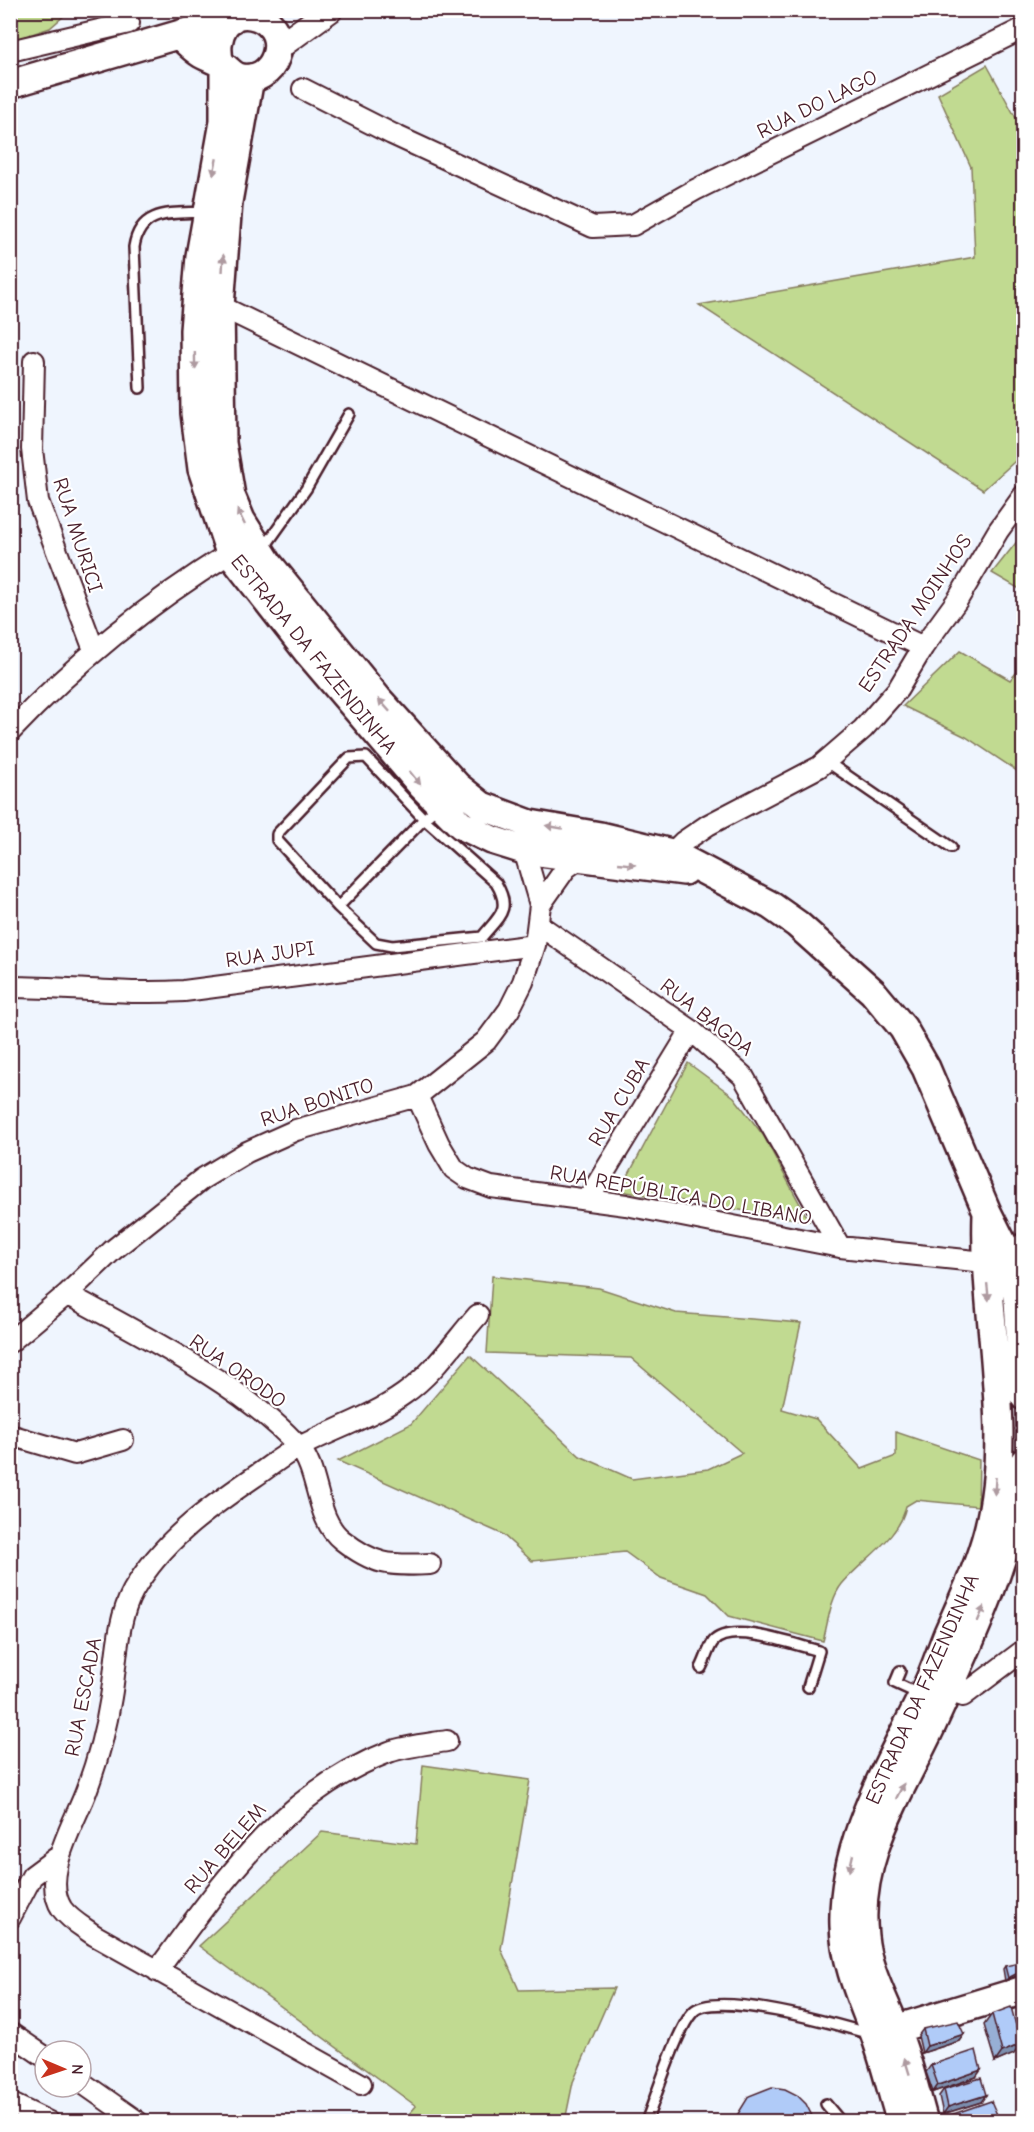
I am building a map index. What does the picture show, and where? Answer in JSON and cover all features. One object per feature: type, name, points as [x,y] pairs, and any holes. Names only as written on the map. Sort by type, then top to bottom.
[{"type":"main road","points":[[222,65],[216,51],[217,39],[222,27],[248,15]]},
{"type":"main road","points":[[10,84],[166,38],[248,15],[269,24],[278,39],[279,47],[276,59],[270,68],[261,75],[250,78],[231,74],[222,65],[166,38]]},
{"type":"main road","name":"ESTRADA DA FAZENDINHA","points":[[222,65],[224,122],[207,212],[194,330],[195,413],[202,469],[230,553],[432,812],[492,840],[524,850],[580,858],[664,860]]},
{"type":"main road","name":"ESTRADA DA FAZENDINHA","points":[[250,78],[228,202],[220,306],[220,412],[225,469],[231,496],[261,553],[378,699],[457,786],[482,806],[530,824],[600,836],[709,874],[739,887],[797,924],[873,992],[903,1028],[926,1068],[1006,1253],[1018,1301],[1023,1396]]},
{"type":"main road","name":"ESTRADA DA FAZENDINHA","points":[[932,1691],[988,1531],[995,1493],[1006,1253]]},
{"type":"main road","name":"ESTRADA DA FAZENDINHA","points":[[924,2121],[886,2033],[848,1958],[844,1925],[846,1890],[856,1843],[872,1801],[996,1580],[1012,1529],[1023,1462]]},
{"type":"main road","points":[[886,2033],[1023,1990]]},
{"type":"main road","name":"ESTRADA DA FAZENDINHA","points":[[886,2033],[901,2121]]},
{"type":"street","points":[[109,10],[129,23],[166,38]]},
{"type":"street","points":[[279,47],[330,10]]},
{"type":"street","points":[[10,51],[129,23]]},
{"type":"street","name":"RUA DO LAGO","points":[[303,89],[392,134],[593,226],[633,225],[695,190],[1023,28]]},
{"type":"street","points":[[220,306],[923,647]]},
{"type":"street","name":"RUA MURICI","points":[[34,361],[32,449],[38,501],[94,650]]},
{"type":"street","name":"ESTRADA MOINHOS","points":[[664,860],[708,825],[819,767],[863,729],[898,689],[1023,495]]},
{"type":"street","points":[[10,732],[94,650],[189,578],[230,553]]},
{"type":"street","points":[[524,850],[540,915]]},
{"type":"street","points":[[540,915],[566,868],[580,858]]},
{"type":"street","name":"RUA BONITO","points":[[10,1342],[67,1294],[113,1250],[202,1179],[247,1152],[296,1130],[417,1096],[486,1041],[509,1010],[519,991],[535,945],[540,915]]},
{"type":"street","name":"RUA BAGDA","points":[[540,915],[691,1030],[743,1076],[840,1247]]},
{"type":"street","name":"RUA JUPI","points":[[10,987],[142,994],[184,991],[535,945]]},
{"type":"street","name":"RUA CUBA","points":[[588,1199],[691,1030]]},
{"type":"street","name":"RUA REPÚBLICA DO LIBANO","points":[[417,1096],[454,1169],[467,1178],[515,1192],[588,1199],[840,1247],[1006,1253]]},
{"type":"street","name":"RUA ORODO","points":[[67,1294],[150,1339],[239,1396],[299,1447],[312,1470],[329,1525],[338,1537],[377,1563],[393,1566],[430,1564]]},
{"type":"street","name":"RUA ESCADA","points":[[361,2084],[94,1935],[69,1917],[61,1907],[56,1894],[59,1856],[84,1797],[102,1745],[123,1616],[132,1593],[149,1567],[176,1535],[213,1505],[299,1447],[368,1416],[405,1394],[419,1382],[478,1314]]},
{"type":"street","points":[[10,1435],[75,1454],[123,1440]]},
{"type":"street","points":[[932,1691],[963,1696],[973,1691],[1023,1650]]},
{"type":"street","name":"RUA BELEM","points":[[157,1971],[248,1852],[296,1806],[349,1771],[390,1752],[447,1741]]},
{"type":"street","points":[[10,1918],[32,1876],[59,1856]]},
{"type":"street","points":[[10,2033],[33,2049]]},
{"type":"street","points":[[93,2090],[138,2121]]},
{"type":"street","points":[[10,2103],[49,2121]]},
{"type":"lane","points":[[140,388],[134,247],[136,233],[146,221],[156,216],[207,212]]},
{"type":"lane","points":[[261,553],[306,489],[350,414]]},
{"type":"lane","points":[[366,757],[432,812],[496,883],[504,897],[504,911],[482,937],[384,945],[376,943],[278,845],[277,834],[350,758],[366,757]]},
{"type":"lane","points":[[825,761],[951,847]]},
{"type":"lane","points":[[338,907],[432,812]]},
{"type":"lane","points":[[701,1668],[714,1642],[725,1635],[739,1633],[819,1651],[808,1687]]},
{"type":"lane","points":[[900,1671],[895,1683],[932,1691]]},
{"type":"lane","points":[[646,2121],[676,2045],[692,2012],[703,2005],[732,2003],[886,2033]]},
{"type":"lane","points":[[826,2104],[841,2121]]},
{"type":"green space","points":[[11,11],[65,11],[66,14],[50,28],[11,41]]},
{"type":"green space","points":[[987,65],[1023,131],[1024,453],[983,490],[699,305],[975,257],[971,167],[938,94]]},
{"type":"green space","points":[[1023,534],[1023,591],[992,573]]},
{"type":"green space","points":[[960,651],[1010,680],[1023,665],[1023,775],[966,737],[903,706]]},
{"type":"green space","points":[[688,1063],[734,1097],[763,1135],[809,1221],[620,1191]]},
{"type":"green space","points":[[492,1276],[599,1288],[676,1313],[801,1323],[782,1409],[816,1419],[862,1469],[896,1456],[896,1432],[979,1460],[978,1506],[916,1500],[906,1506],[902,1518],[889,1538],[838,1590],[832,1604],[823,1641],[729,1616],[707,1594],[661,1578],[625,1552],[532,1561],[502,1534],[338,1461],[411,1424],[470,1355],[580,1456],[632,1479],[708,1469],[742,1453],[631,1358],[487,1353]]},
{"type":"green space","points":[[423,1765],[530,1780],[501,1949],[519,1990],[614,1988],[573,2082],[565,2121],[403,2121],[416,2106],[199,1946],[322,1832],[416,1844]]},
{"type":"building","points":[[1019,1963],[1022,1971],[1008,1978],[1005,1966]]},
{"type":"building","points":[[1011,2007],[1021,2044],[1002,2052],[992,2014]]},
{"type":"building","points":[[958,2021],[964,2034],[927,2046],[923,2029]]},
{"type":"building","points":[[976,2050],[981,2070],[938,2085],[931,2065]]},
{"type":"building","points":[[981,2078],[986,2095],[948,2107],[944,2089]]},
{"type":"building","points":[[772,2087],[785,2089],[797,2095],[806,2104],[812,2121],[736,2121],[736,2117],[749,2096]]},
{"type":"building","points":[[991,2101],[998,2117],[983,2121],[947,2121],[945,2117]]}]
